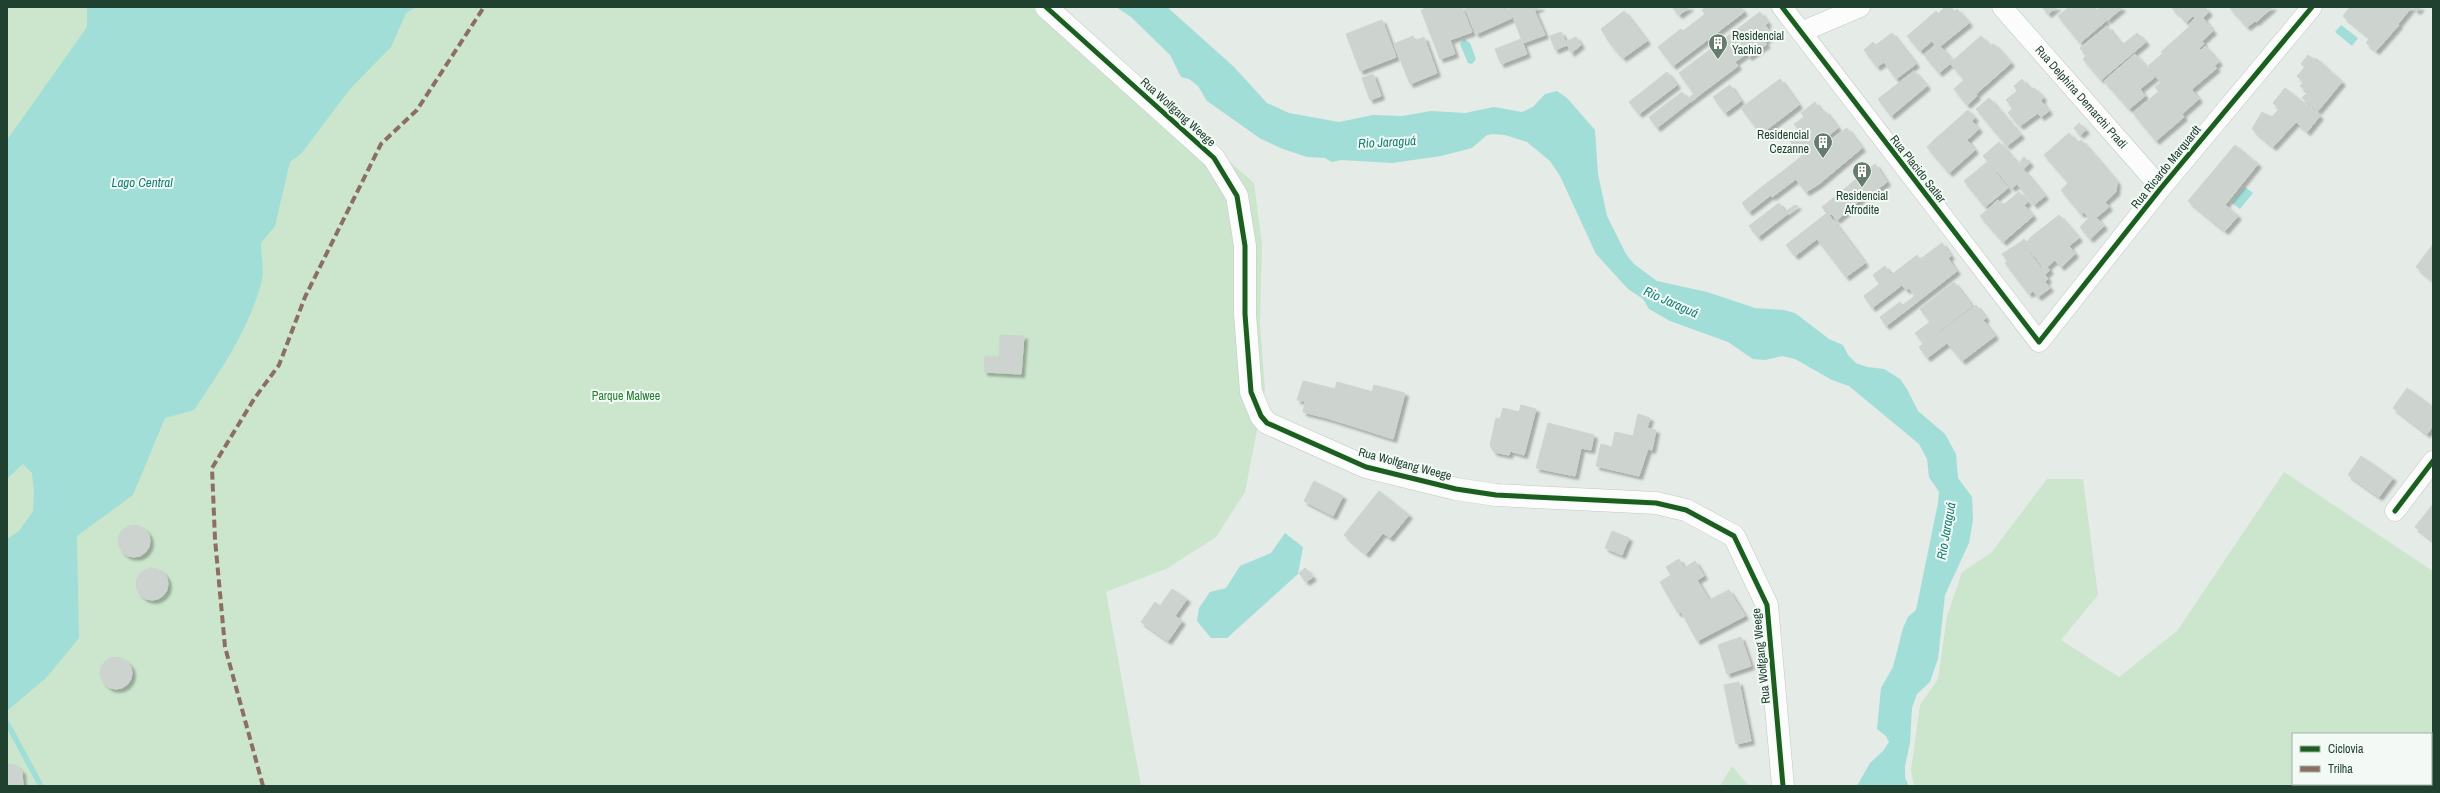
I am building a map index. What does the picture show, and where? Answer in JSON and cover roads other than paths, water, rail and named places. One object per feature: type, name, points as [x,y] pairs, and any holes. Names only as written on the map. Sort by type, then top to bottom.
[{"type":"street","name":"Rua Wolfgang Weege","points":[[1046,7],[1214,158],[1237,196],[1245,246],[1245,314],[1251,392],[1261,416],[1267,423],[1366,466],[1449,487],[1496,495],[1656,503],[1686,510],[1734,536],[1767,605],[1783,786]]},
{"type":"street","name":"Rua Placido Satler","points":[[1782,7],[2039,342]]},
{"type":"street","points":[[1801,32],[1860,7]]},
{"type":"street","name":"Rua Delphina Demarchi Pradi","points":[[2002,7],[2162,188]]},
{"type":"street","name":"Rua Ricardo Marquardt","points":[[2039,342],[2162,188],[2312,7]]},
{"type":"street","points":[[2395,511],[2433,461]]},
{"type":"water","name":"Lago Central","points":[[87,7],[417,7],[406,13],[391,47],[350,89],[301,154],[290,162],[275,226],[261,243],[263,276],[257,298],[234,348],[194,410],[165,418],[133,495],[77,536],[79,638],[47,677],[7,711],[7,539],[19,531],[33,511],[34,492],[32,473],[23,464],[7,479],[7,140],[87,27]]},
{"type":"water","name":"Rio Jaraguá","points":[[1116,7],[1167,7],[1233,66],[1267,103],[1289,113],[1339,122],[1373,115],[1402,116],[1431,111],[1465,113],[1494,107],[1522,112],[1533,107],[1545,94],[1557,91],[1567,98],[1595,130],[1598,174],[1607,216],[1626,254],[1634,264],[1657,281],[1707,292],[1755,308],[1784,310],[1795,313],[1829,339],[1843,345],[1848,355],[1856,363],[1867,367],[1884,369],[1900,379],[1918,411],[1945,434],[1956,454],[1958,478],[1972,497],[1973,520],[1969,543],[1945,595],[1938,659],[1930,682],[1917,694],[1912,708],[1910,743],[1905,766],[1905,778],[1909,786],[1857,786],[1870,763],[1883,751],[1889,742],[1886,736],[1877,729],[1881,688],[1893,667],[1903,628],[1908,617],[1916,610],[1938,503],[1939,492],[1929,477],[1927,459],[1919,444],[1849,386],[1832,380],[1795,359],[1782,356],[1765,360],[1753,359],[1728,342],[1670,321],[1649,309],[1643,299],[1628,289],[1596,254],[1560,176],[1550,161],[1527,142],[1505,135],[1493,134],[1487,135],[1472,148],[1441,156],[1392,163],[1341,160],[1332,162],[1325,158],[1307,157],[1283,149],[1261,139],[1207,101],[1198,86],[1189,79],[1181,77],[1170,55],[1131,17]]},
{"type":"water","points":[[2341,25],[2358,38],[2352,46],[2335,32]]},
{"type":"water","points":[[1464,39],[1470,43],[1476,59],[1472,64],[1468,63],[1460,44]]},
{"type":"water","points":[[2245,187],[2253,193],[2240,209],[2232,203]]},
{"type":"water","points":[[1285,533],[1303,547],[1298,574],[1227,638],[1211,638],[1197,621],[1199,608],[1210,592],[1226,588],[1240,566],[1271,553]]},
{"type":"waterway","points":[[7,723],[41,786]]},
{"type":"place","name":"Residencial Yachio","points":[[1718,60]]},
{"type":"place","name":"Residencial Cezanne","points":[[1823,159]]},
{"type":"place","name":"Residencial Afrodite","points":[[1862,188]]},
{"type":"park label","name":"Parque Malwee","points":[[626,396]]}]
